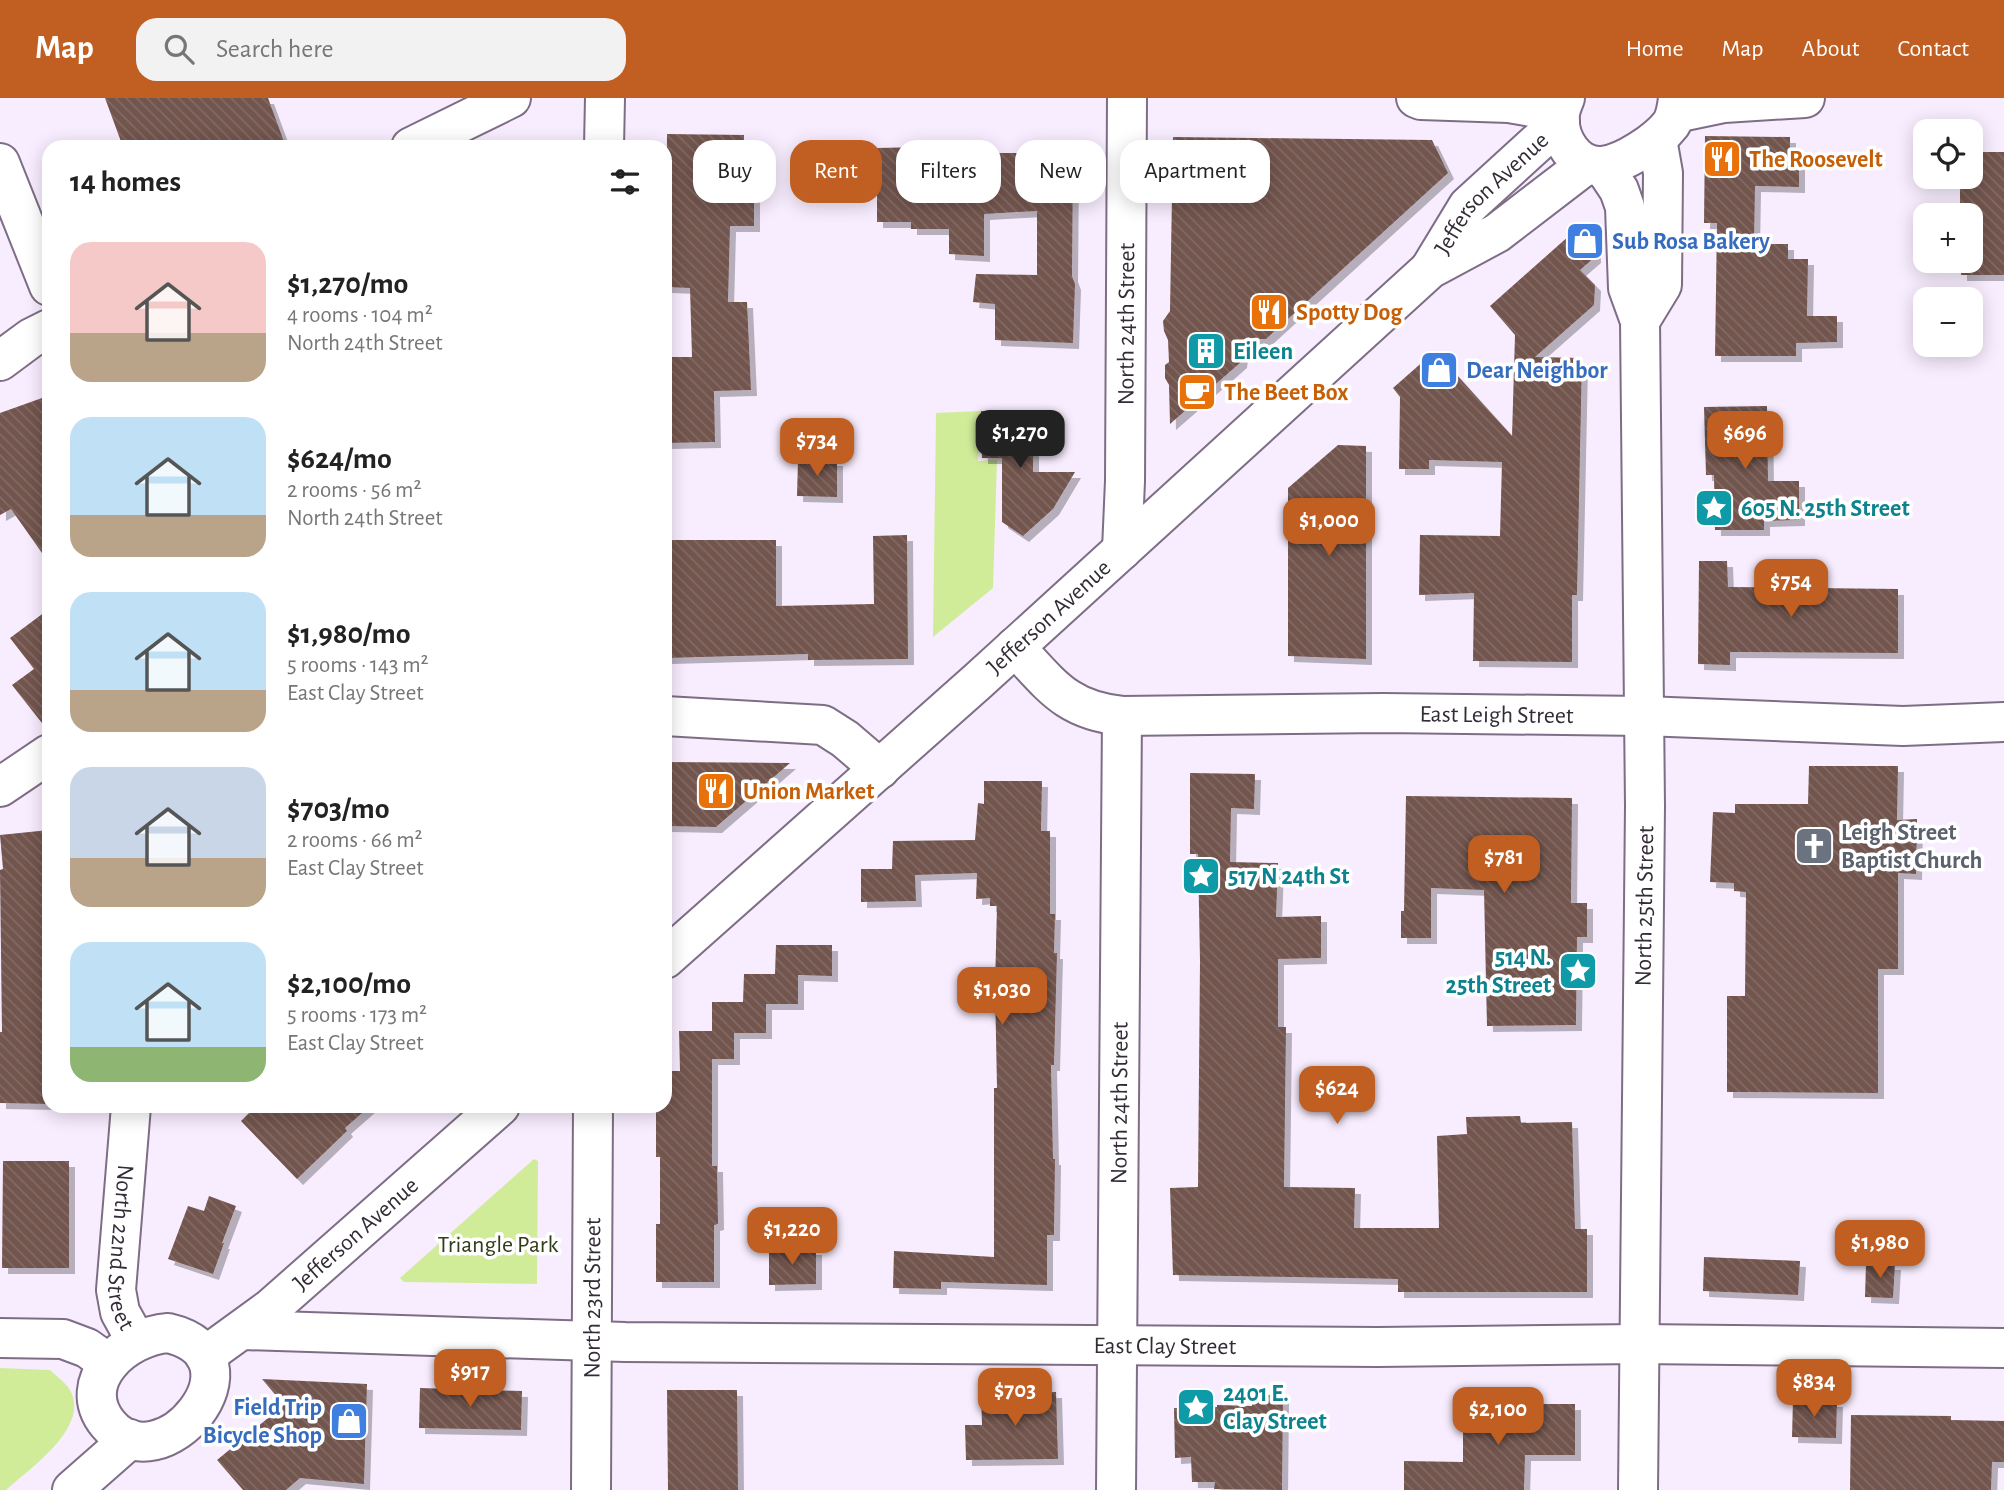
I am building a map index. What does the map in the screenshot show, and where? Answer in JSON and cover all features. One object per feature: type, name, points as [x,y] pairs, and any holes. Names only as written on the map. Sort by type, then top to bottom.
[{"type":"street","points":[[425,140],[511,98]]},
{"type":"street","points":[[604,140],[605,98]]},
{"type":"street","name":"North 24th Street","points":[[1122,550],[1127,98]]},
{"type":"street","points":[[1416,98],[1509,103],[1562,111]]},
{"type":"street","points":[[1640,321],[1662,285],[1663,173],[1670,117],[1724,103],[1805,98]]},
{"type":"street","name":"Jefferson Avenue","points":[[1430,269],[1468,206],[1562,111]]},
{"type":"street","name":"North 25th Street","points":[[1562,111],[1563,137],[1567,145],[1580,161],[1595,165],[1619,190],[1625,207],[1628,288],[1640,321],[1644,716],[1638,1490]]},
{"type":"street","name":"Jefferson Avenue","points":[[672,953],[880,769],[1430,269],[1497,233],[1595,165],[1631,155],[1670,117]]},
{"type":"street","points":[[0,163],[42,268]]},
{"type":"street","points":[[0,361],[42,332]]},
{"type":"street","name":"East Leigh Street","points":[[1015,647],[1055,690],[1068,700],[1099,714],[1122,716],[1383,713],[1644,716],[1903,726],[2004,722]]},
{"type":"street","points":[[672,716],[823,725],[845,739],[880,769]]},
{"type":"street","name":"North 24th Street","points":[[1116,1490],[1122,716]]},
{"type":"street","points":[[0,787],[42,759]]},
{"type":"street","name":"North 22nd Street","points":[[122,1352],[116,1290],[130,1113]]},
{"type":"street","name":"Jefferson Avenue","points":[[205,1356],[282,1299],[492,1113]]},
{"type":"street","name":"North 23rd Street","points":[[592,1490],[593,1113]]},
{"type":"street","name":"East Clay Street","points":[[243,1330],[592,1342],[1378,1348],[1639,1344],[2004,1348]]},
{"type":"street","points":[[152,1334],[176,1335],[196,1344],[205,1356],[210,1381],[208,1395],[199,1411],[185,1425],[168,1436],[151,1441],[130,1439],[108,1424],[99,1408],[97,1392],[100,1378],[122,1352],[152,1334]]},
{"type":"street","points":[[0,1338],[63,1339],[87,1348],[122,1352]]},
{"type":"street","points":[[89,1482],[130,1439]]},
{"type":"green space","points":[[981,411],[978,461],[997,460],[993,588],[933,637],[936,413]]},
{"type":"green space","name":"Triangle Park","points":[[534,1159],[538,1161],[537,1284],[404,1282],[400,1278]]},
{"type":"green space","points":[[0,1368],[50,1370],[68,1387],[74,1404],[72,1418],[55,1446],[6,1490],[0,1490]]},
{"type":"building","points":[[105,98],[268,98],[283,140],[120,140]]},
{"type":"building","points":[[667,134],[744,135],[744,140],[693,140],[693,203],[754,203],[754,226],[730,226],[728,302],[747,302],[751,390],[714,391],[715,442],[672,443],[672,357],[692,357],[690,288],[672,287],[672,140],[667,140]]},
{"type":"building","points":[[1705,136],[1790,137],[1790,157],[1799,157],[1799,187],[1755,186],[1754,244],[1788,244],[1788,259],[1808,259],[1807,316],[1837,316],[1837,342],[1796,343],[1796,356],[1715,356],[1717,223],[1704,223]]},
{"type":"building","points":[[1173,137],[1432,140],[1448,173],[1266,339],[1244,339],[1241,362],[1170,424],[1169,385],[1165,378],[1165,365],[1169,362],[1168,340],[1163,321],[1170,311],[1172,203],[1270,203],[1270,140],[1173,140]]},
{"type":"building","points":[[882,148],[896,148],[896,203],[1001,203],[1001,153],[1015,153],[1015,203],[1073,203],[1072,276],[1075,284],[1073,343],[995,340],[995,304],[973,302],[976,274],[1037,275],[1037,211],[984,214],[984,256],[949,254],[949,229],[911,229],[911,222],[877,222],[877,203],[882,203]]},
{"type":"building","points":[[1983,152],[2004,152],[2004,275],[1961,275],[1983,273],[1983,203],[1960,203],[1960,189],[1983,189]]},
{"type":"building","points":[[1579,227],[1594,236],[1595,257],[1580,270],[1595,285],[1594,305],[1535,357],[1582,358],[1577,595],[1572,595],[1572,662],[1473,661],[1474,593],[1419,595],[1420,535],[1500,536],[1502,462],[1429,460],[1429,469],[1399,469],[1400,397],[1393,388],[1435,351],[1512,436],[1515,335],[1490,306]]},
{"type":"building","points":[[42,398],[42,553],[11,509],[0,515],[0,413]]},
{"type":"building","points":[[1767,406],[1768,481],[1799,481],[1799,520],[1764,521],[1764,530],[1715,530],[1714,475],[1706,475],[1704,407]]},
{"type":"building","points":[[981,411],[1033,412],[1033,472],[1075,472],[1053,509],[1023,536],[1002,522],[1002,458],[982,458]]},
{"type":"building","points":[[1338,445],[1366,446],[1366,659],[1288,656],[1288,488]]},
{"type":"building","points":[[798,460],[837,460],[837,497],[797,496]]},
{"type":"building","points":[[907,535],[908,659],[808,660],[808,654],[672,658],[672,540],[776,540],[776,606],[874,604],[873,536]]},
{"type":"building","points":[[1699,561],[1727,561],[1728,587],[1898,589],[1898,653],[1730,652],[1730,665],[1698,664]]},
{"type":"building","points":[[42,614],[42,723],[12,685],[34,669],[10,638]]},
{"type":"building","points":[[672,762],[790,763],[716,827],[672,826]]},
{"type":"building","name":"Leigh Street Baptist Church","points":[[1809,766],[1898,766],[1897,820],[1917,819],[1916,874],[1898,873],[1898,969],[1878,969],[1878,1093],[1727,1092],[1727,996],[1745,996],[1746,892],[1734,891],[1734,883],[1710,882],[1713,812],[1735,813],[1735,804],[1808,804]]},
{"type":"building","points":[[1190,773],[1255,774],[1254,809],[1231,808],[1230,862],[1278,863],[1276,917],[1321,916],[1321,958],[1278,959],[1278,1027],[1286,1027],[1284,1187],[1355,1188],[1354,1228],[1439,1228],[1437,1136],[1467,1134],[1466,1117],[1520,1116],[1521,1123],[1572,1122],[1575,1229],[1587,1229],[1587,1292],[1398,1292],[1398,1279],[1173,1275],[1170,1188],[1198,1187],[1198,854],[1190,854]]},
{"type":"building","points":[[984,781],[1042,781],[1041,831],[1050,831],[1050,914],[1055,914],[1054,953],[1057,953],[1054,1065],[1051,1065],[1055,1159],[1054,1235],[1047,1235],[1047,1285],[941,1282],[941,1289],[893,1288],[894,1251],[994,1257],[997,906],[990,906],[990,898],[976,899],[977,873],[915,875],[916,901],[861,902],[861,869],[892,869],[893,841],[975,840],[978,803],[984,804]]},
{"type":"building","points":[[1406,796],[1572,798],[1571,903],[1587,903],[1587,937],[1577,937],[1576,1025],[1487,1026],[1484,890],[1431,888],[1431,938],[1401,938]]},
{"type":"building","points":[[42,831],[42,1104],[0,1103],[0,870],[3,869],[0,835]]},
{"type":"building","points":[[776,945],[832,945],[832,976],[798,975],[798,1004],[766,1004],[766,1033],[734,1033],[734,1059],[712,1059],[712,1166],[717,1166],[718,1224],[714,1225],[714,1282],[656,1282],[656,1224],[660,1224],[660,1157],[656,1157],[656,1113],[672,1113],[672,1071],[680,1071],[679,1031],[712,1031],[712,1002],[743,1002],[744,974],[775,974]]},
{"type":"building","points":[[249,1113],[362,1113],[297,1179],[241,1121]]},
{"type":"building","points":[[3,1161],[69,1161],[69,1268],[2,1268]]},
{"type":"building","points":[[209,1196],[236,1206],[213,1274],[168,1259],[188,1206],[204,1211]]},
{"type":"building","points":[[769,1249],[816,1249],[816,1284],[769,1285]]},
{"type":"building","points":[[1704,1257],[1800,1261],[1798,1295],[1703,1291]]},
{"type":"building","points":[[1866,1263],[1895,1264],[1893,1298],[1865,1297]]},
{"type":"building","points":[[262,1379],[367,1384],[364,1484],[300,1478],[286,1490],[243,1490],[217,1460],[284,1405]]},
{"type":"building","points":[[420,1388],[522,1391],[521,1430],[419,1428]]},
{"type":"building","points":[[667,1390],[737,1390],[738,1490],[668,1490]]},
{"type":"building","points":[[1056,1392],[1058,1459],[966,1460],[965,1425],[982,1425],[981,1393]]},
{"type":"building","points":[[1252,1395],[1283,1395],[1282,1490],[1214,1489],[1215,1482],[1192,1482],[1191,1457],[1175,1458],[1174,1408],[1252,1406]]},
{"type":"building","points":[[1793,1400],[1837,1401],[1836,1438],[1792,1437]]},
{"type":"building","points":[[1463,1404],[1575,1404],[1575,1455],[1525,1455],[1524,1490],[1404,1490],[1404,1461],[1463,1462]]},
{"type":"building","points":[[1851,1415],[1951,1416],[1951,1420],[2004,1421],[2004,1462],[1992,1462],[1991,1490],[1850,1490]]},
{"type":"place","name":"The Roosevelt","points":[[1722,159]]},
{"type":"place","name":"Sub Rosa Bakery","points":[[1585,241]]},
{"type":"place","name":"Spotty Dog","points":[[1269,312]]},
{"type":"place","name":"Eileen","points":[[1206,351]]},
{"type":"place","name":"Dear Neighbor","points":[[1439,370]]},
{"type":"place","name":"The Beet Box","points":[[1197,392]]},
{"type":"place","name":"605 N. 25th Street","points":[[1714,508]]},
{"type":"place","name":"Union Market","points":[[716,791]]},
{"type":"place","name":"Leigh Street Baptist Church","points":[[1814,846]]},
{"type":"place","name":"517 N 24th St","points":[[1201,876]]},
{"type":"place","name":"514 N. 25th Street","points":[[1578,971]]},
{"type":"place","name":"2401 E. Clay Street","points":[[1196,1407]]},
{"type":"place","name":"Field Trip Bicycle Shop","points":[[349,1421]]}]
